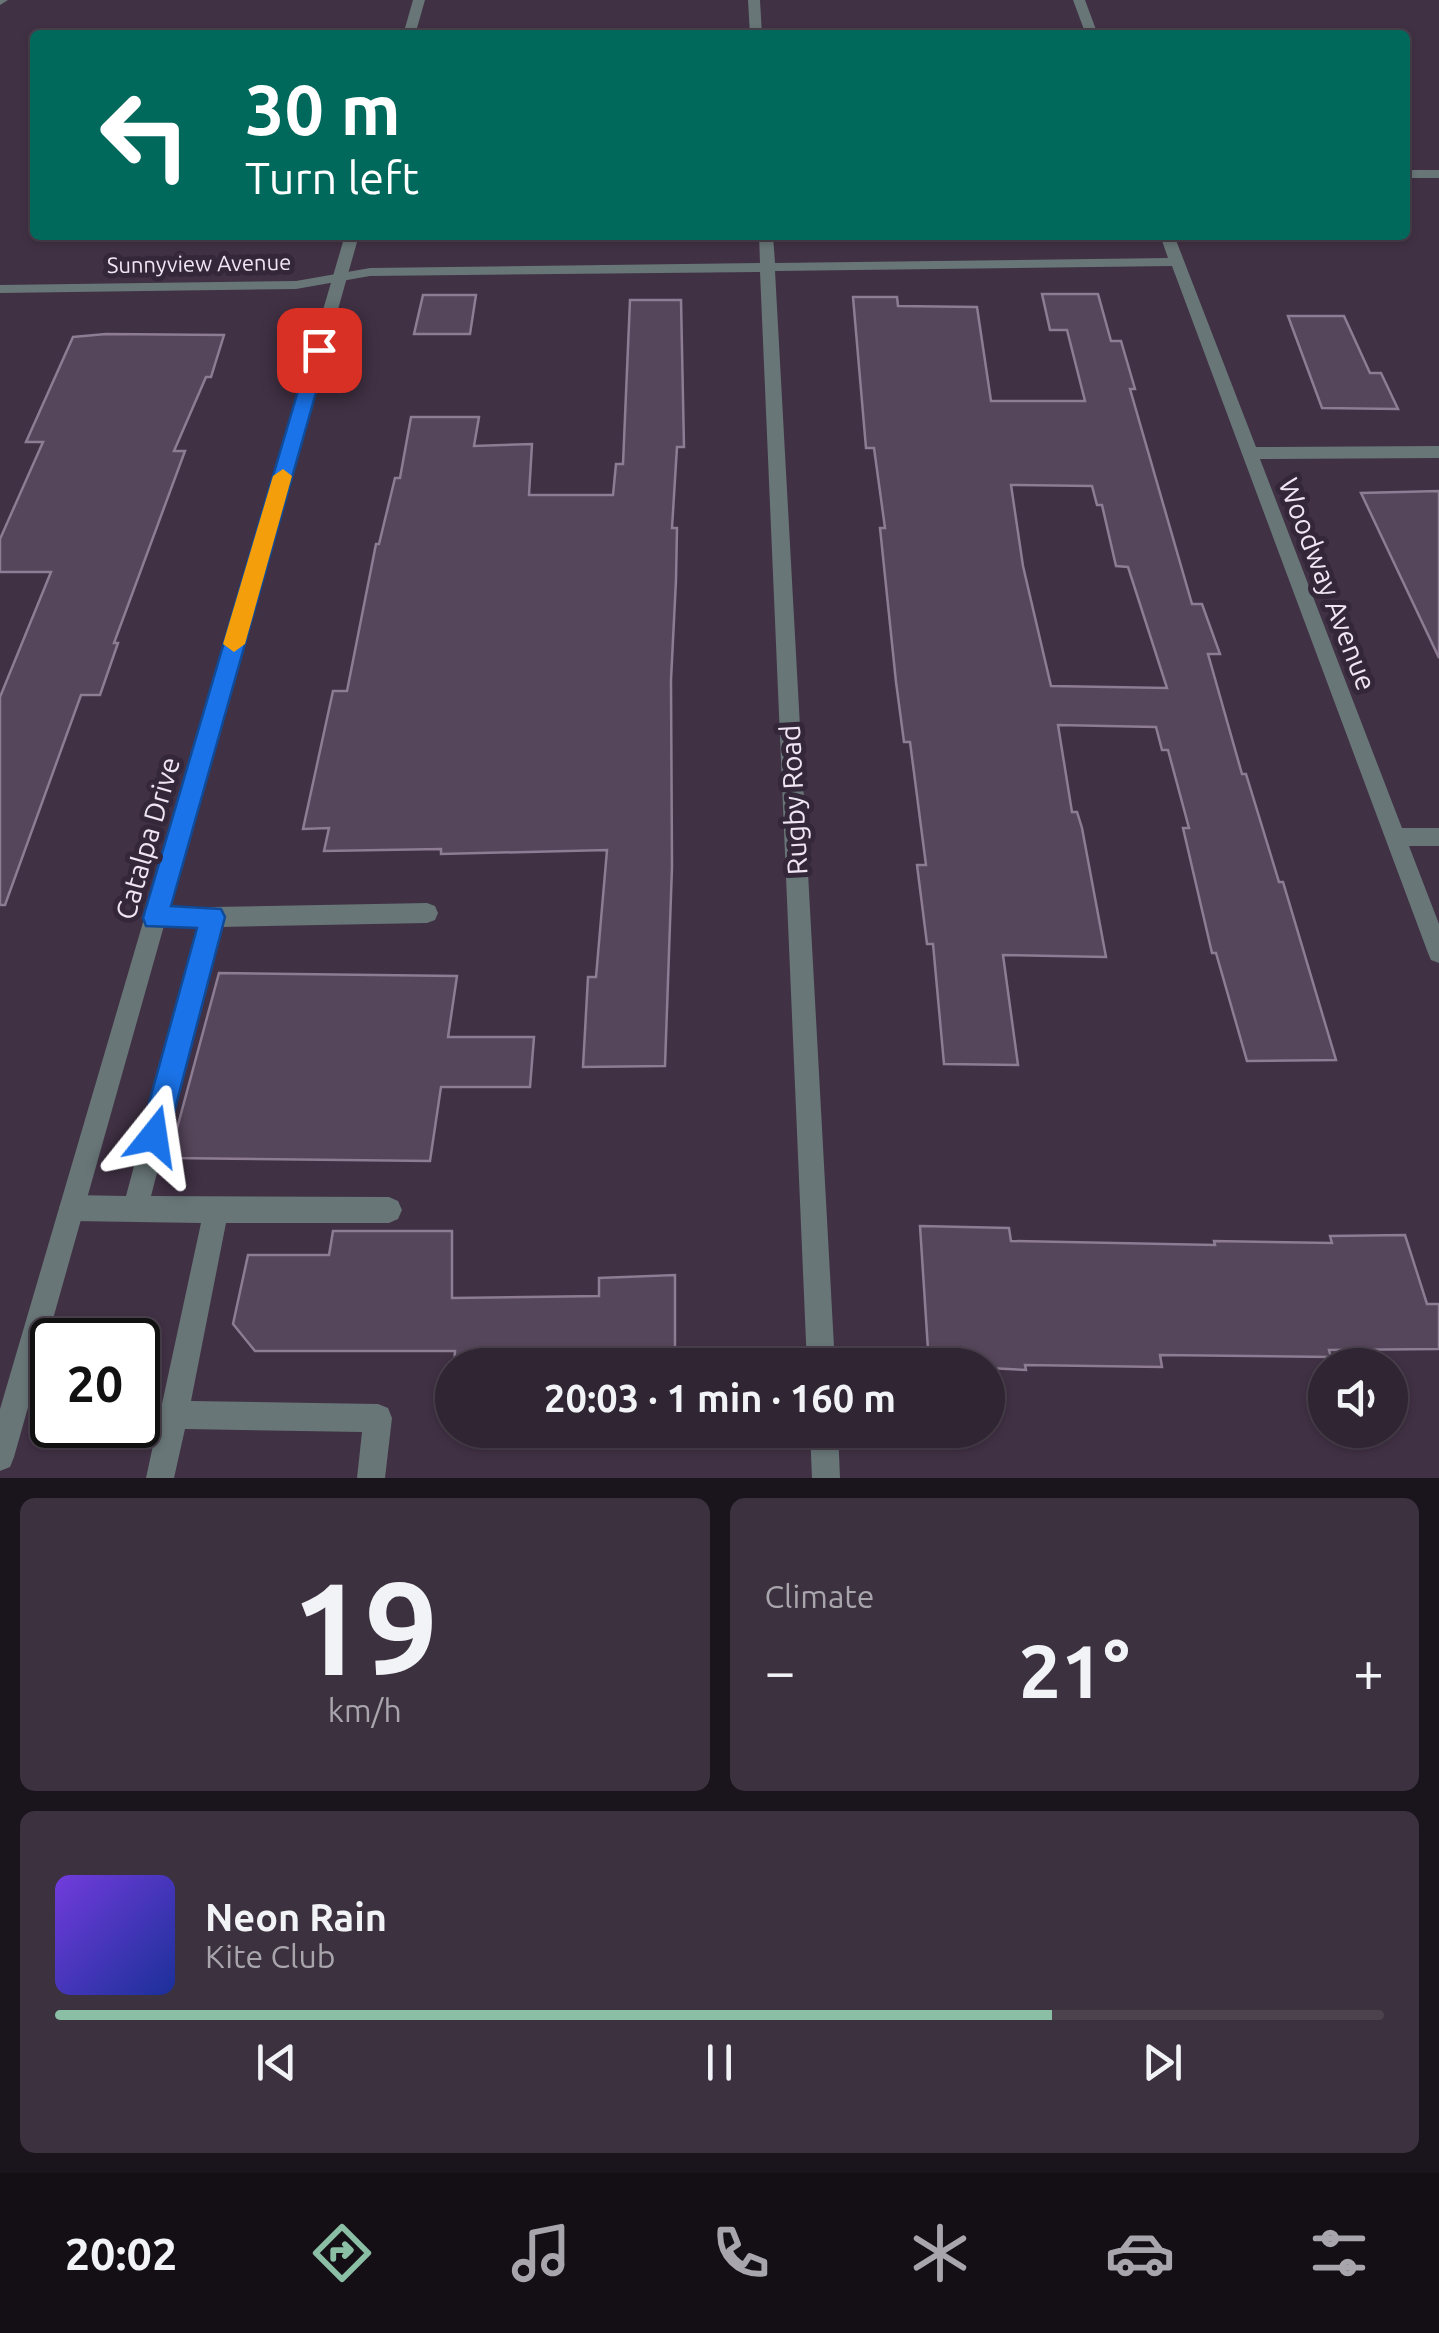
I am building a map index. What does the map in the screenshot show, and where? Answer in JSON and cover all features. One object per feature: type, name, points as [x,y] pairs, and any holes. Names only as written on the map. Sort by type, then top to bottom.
[{"type":"street","points":[[410,30],[419,0]]},
{"type":"street","points":[[754,0],[756,30]]},
{"type":"street","points":[[1079,0],[1090,30]]},
{"type":"street","points":[[1410,174],[1439,174]]},
{"type":"street","name":"Catalpa Drive","points":[[0,1457],[350,240]]},
{"type":"street","name":"Rugby Road","points":[[766,240],[820,1348]]},
{"type":"street","name":"Woodway Avenue","points":[[1169,240],[1439,953]]},
{"type":"street","name":"Sunnyview Avenue","points":[[0,289],[296,285],[340,275],[1177,262]]},
{"type":"street","points":[[1249,453],[1439,452]]},
{"type":"street","points":[[1394,837],[1439,836]]},
{"type":"street","points":[[155,918],[427,913]]},
{"type":"street","points":[[134,1209],[212,917]]},
{"type":"street","points":[[72,1208],[389,1210]]},
{"type":"street","points":[[160,1478],[216,1210]]},
{"type":"street","points":[[174,1416],[378,1418],[371,1478]]},
{"type":"street","points":[[825,1448],[826,1478]]},
{"type":"building","points":[[1042,294],[1098,294],[1111,341],[1121,341],[1135,389],[1130,389],[1192,604],[1202,604],[1220,654],[1208,654],[1242,774],[1246,774],[1279,882],[1283,882],[1336,1060],[1247,1061],[1216,953],[1212,953],[1183,828],[1189,828],[1168,750],[1162,750],[1156,727],[1058,725],[1072,812],[1077,812],[1082,828],[1106,957],[1003,955],[1018,1065],[944,1064],[933,944],[927,944],[917,865],[926,865],[910,742],[904,742],[896,682],[880,528],[885,528],[874,448],[866,448],[853,297],[897,297],[898,306],[977,307],[991,401],[1085,401],[1067,330],[1050,330]],"holes":[[[1011,485],[1092,486],[1097,505],[1102,505],[1116,566],[1128,567],[1167,688],[1051,686],[1023,566]]]},
{"type":"building","points":[[423,295],[476,295],[470,334],[414,334]]},
{"type":"building","points":[[630,300],[681,300],[684,447],[677,447],[672,528],[677,528],[665,1066],[583,1067],[588,977],[596,977],[607,850],[441,854],[441,849],[324,851],[329,828],[303,829],[333,691],[347,691],[376,544],[395,478],[400,478],[411,417],[479,417],[474,446],[532,444],[529,495],[613,495],[616,464],[623,464]]},
{"type":"building","points":[[1288,316],[1344,316],[1370,373],[1381,373],[1398,409],[1322,408]]},
{"type":"building","points":[[224,335],[211,377],[206,377],[174,451],[185,451],[114,643],[118,643],[100,695],[81,695],[5,905],[0,905],[0,697],[51,572],[0,572],[0,539],[43,442],[26,442],[73,337]]},
{"type":"building","points":[[1439,491],[1439,658],[1361,493]]},
{"type":"building","points":[[219,973],[457,976],[448,1037],[534,1037],[530,1087],[441,1087],[430,1161],[169,1158]]},
{"type":"building","points":[[920,1226],[1009,1228],[1011,1241],[1215,1245],[1214,1241],[1332,1243],[1330,1236],[1405,1235],[1427,1304],[1439,1304],[1439,1349],[1308,1348],[1308,1357],[1160,1355],[1162,1367],[1025,1365],[1026,1370],[1005,1369],[1005,1348],[928,1348]]},
{"type":"building","points":[[333,1231],[452,1231],[452,1298],[599,1296],[599,1278],[675,1275],[675,1348],[255,1351],[233,1324],[248,1255],[329,1255]]},
{"type":"slow traffic","points":[[234,644],[283,476]]},
{"type":"route","points":[[154,1136],[212,917],[155,918],[319,350]]}]
